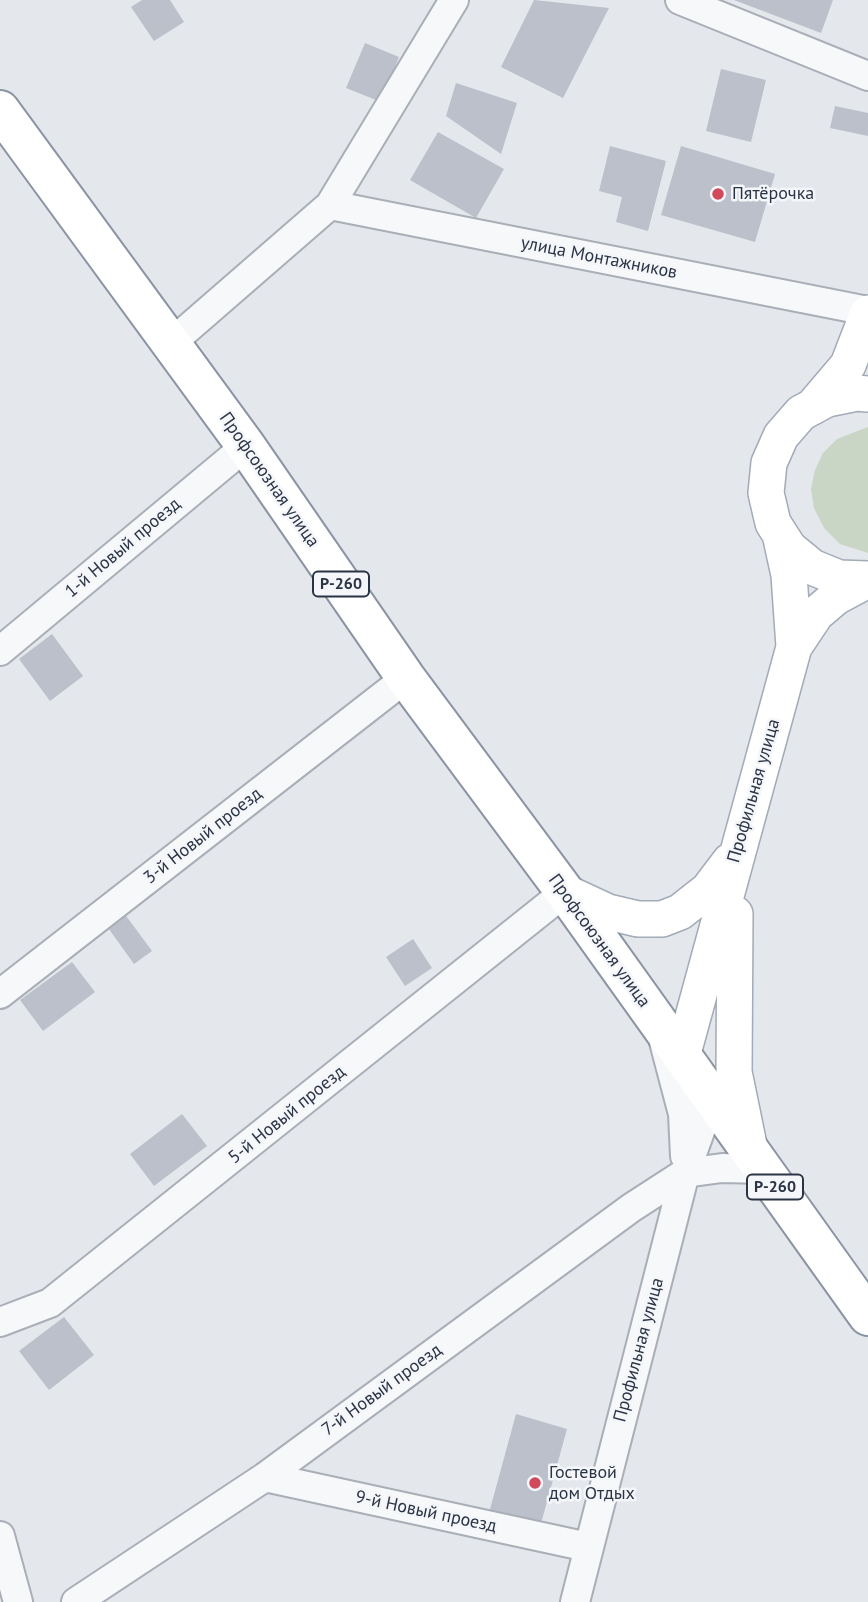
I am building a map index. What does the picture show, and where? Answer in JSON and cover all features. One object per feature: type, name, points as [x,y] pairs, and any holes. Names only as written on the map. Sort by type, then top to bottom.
[{"type":"highway","name":"Профсоюзная улица","points":[[0,110],[246,446],[406,678],[565,892],[682,1057]]},
{"type":"highway","name":"Р-260","points":[[682,1057],[711,1101],[868,1316]]},
{"type":"main road","points":[[812,407],[848,365],[867,325]]},
{"type":"main road","points":[[868,394],[827,398],[801,413],[781,436],[769,463],[766,493],[773,523],[789,548],[812,567],[839,578],[868,580]]},
{"type":"main road","points":[[780,534],[789,575],[794,647]]},
{"type":"main road","points":[[794,647],[816,614],[836,597],[868,580]]},
{"type":"main road","name":"Профильная улица","points":[[682,1057],[794,647]]},
{"type":"main road","points":[[565,892],[608,912],[638,919],[662,919],[680,912],[708,890],[737,853]]},
{"type":"main road","points":[[737,853],[732,1034],[734,1072],[757,1161]]},
{"type":"street","points":[[170,344],[330,205],[454,0]]},
{"type":"street","points":[[680,0],[868,76]]},
{"type":"street","name":"улица Монтажников","points":[[330,205],[867,325]]},
{"type":"street","name":"1-й Новый проезд","points":[[0,650],[246,446]]},
{"type":"street","name":"3-й Новый проезд","points":[[0,994],[406,678]]},
{"type":"street","name":"5-й Новый проезд","points":[[0,1322],[50,1303],[565,892]]},
{"type":"street","points":[[659,1025],[683,1114],[685,1173],[757,1161]]},
{"type":"street","name":"Профильная улица","points":[[575,1602],[685,1173],[711,1101]]},
{"type":"street","name":"7-й Новый проезд","points":[[76,1602],[265,1477],[631,1209],[685,1173]]},
{"type":"street","name":"9-й Новый проезд","points":[[265,1477],[588,1546]]},
{"type":"street","points":[[0,1535],[18,1602]]},
{"type":"green space","points":[[868,427],[868,553],[840,544],[824,528],[814,508],[811,489],[815,470],[823,453],[837,439]]},
{"type":"building","points":[[142,0],[170,0],[184,22],[154,41],[131,7]]},
{"type":"building","points":[[534,0],[609,8],[563,98],[501,67]]},
{"type":"building","points":[[734,0],[833,0],[821,33]]},
{"type":"building","points":[[365,43],[399,57],[381,102],[346,88]]},
{"type":"building","points":[[721,69],[766,80],[751,142],[706,131]]},
{"type":"building","points":[[456,83],[517,103],[501,154],[446,116]]},
{"type":"building","points":[[835,106],[868,113],[868,136],[830,128]]},
{"type":"building","points":[[438,132],[504,169],[476,218],[410,180]]},
{"type":"building","points":[[610,146],[666,161],[648,231],[616,222],[622,197],[599,191]]},
{"type":"building","name":"Пятёрочка","points":[[681,146],[775,174],[755,242],[661,215]]},
{"type":"building","points":[[52,634],[83,676],[50,701],[19,659]]},
{"type":"building","points":[[124,913],[152,951],[134,964],[106,925]]},
{"type":"building","points":[[413,939],[432,968],[405,986],[386,957]]},
{"type":"building","points":[[72,962],[95,992],[43,1031],[20,1000]]},
{"type":"building","points":[[182,1114],[207,1146],[154,1186],[130,1154]]},
{"type":"building","points":[[64,1317],[94,1355],[49,1390],[19,1351]]},
{"type":"building","points":[[516,1414],[567,1429],[540,1527],[489,1513]]},
{"type":"place","name":"Пятёрочка","points":[[718,194]]},
{"type":"place","name":"Гостевой дом Отдых","points":[[535,1483]]}]
